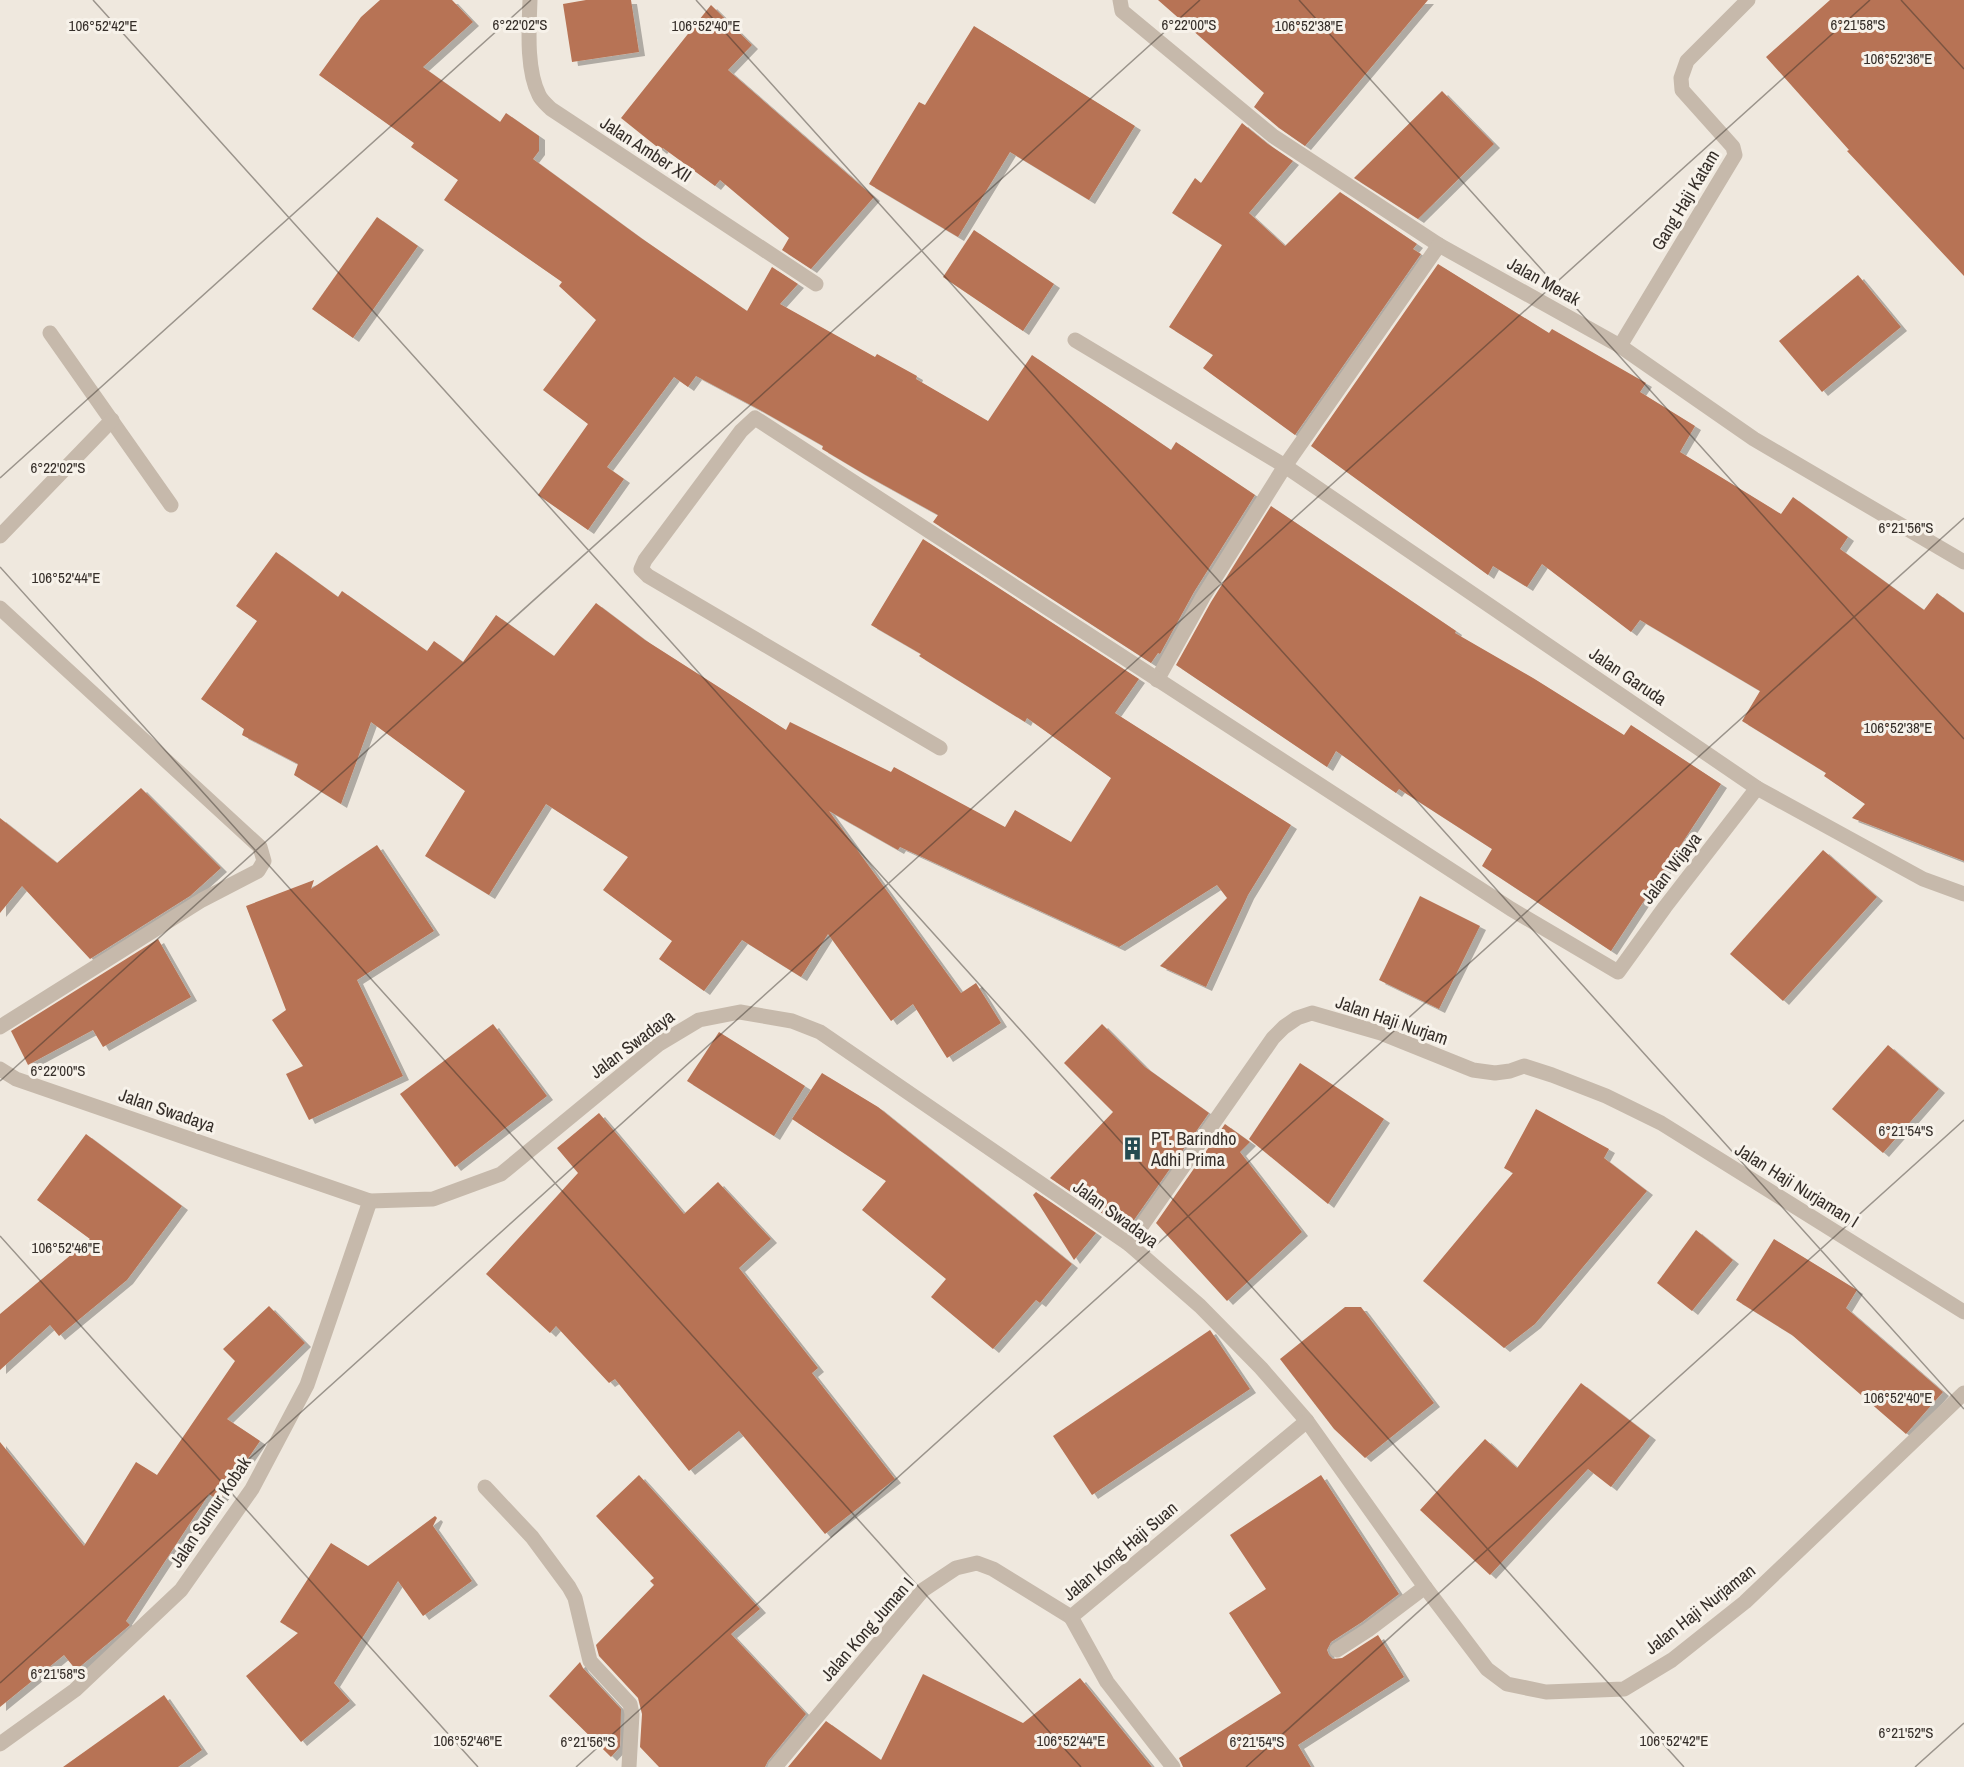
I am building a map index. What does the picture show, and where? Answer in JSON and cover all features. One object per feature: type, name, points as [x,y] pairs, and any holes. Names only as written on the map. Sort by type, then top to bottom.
[{"type":"street","name":"Jalan Amber XII","points":[[530,0],[529,39],[533,74],[539,95],[551,109],[816,284]]},
{"type":"street","name":"Gang Haji Katam","points":[[1620,346],[1735,155],[1733,147],[1682,90],[1681,78],[1687,61],[1748,0]]},
{"type":"street","name":"Jalan Merak","points":[[1121,5],[1273,136],[1439,245],[1620,346],[1754,439],[1964,562]]},
{"type":"street","points":[[940,748],[648,576],[641,569],[645,560],[741,431],[755,418],[1157,680],[1203,597],[1284,466],[1439,245]]},
{"type":"street","points":[[50,333],[171,505]]},
{"type":"street","name":"Jalan Garuda","points":[[1075,340],[1284,466],[1757,788],[1923,879],[1964,894]]},
{"type":"street","points":[[0,536],[112,420]]},
{"type":"street","points":[[0,608],[260,847],[264,861],[258,871],[202,900],[0,1027]]},
{"type":"street","name":"Jalan Wijaya","points":[[1157,680],[1511,909],[1618,972],[1757,788]]},
{"type":"street","name":"Jalan Swadaya","points":[[0,1069],[16,1079],[370,1201],[433,1199],[501,1174],[659,1044],[699,1020],[740,1012],[792,1021],[820,1032],[1129,1244],[1200,1306],[1261,1368],[1307,1421]]},
{"type":"street","name":"Jalan Haji Nurjam","points":[[1129,1244],[1273,1038],[1297,1018],[1312,1013],[1381,1033],[1473,1070],[1495,1073],[1524,1066],[1606,1096]]},
{"type":"street","name":"Jalan Haji Nurjaman I","points":[[1606,1096],[1661,1123],[1964,1312]]},
{"type":"street","name":"Jalan Sumur Kobak","points":[[0,1744],[75,1690],[180,1590],[252,1489],[307,1385],[370,1201]]},
{"type":"street","name":"Jalan Haji Nurjaman","points":[[1307,1421],[1425,1587],[1487,1669],[1507,1684],[1546,1692],[1624,1689],[1672,1660],[1745,1602],[1964,1393]]},
{"type":"street","name":"Jalan Kong Haji Suan","points":[[1173,1767],[1107,1682],[1071,1617],[1307,1421]]},
{"type":"street","points":[[484,1487],[532,1537],[569,1587],[575,1598],[590,1661],[630,1704],[632,1714],[629,1767]]},
{"type":"street","name":"Jalan Kong Juman I","points":[[776,1767],[923,1590],[957,1568],[977,1563],[993,1569],[1071,1617]]},
{"type":"street","points":[[1337,1650],[1374,1626],[1425,1587]]},
{"type":"building","points":[[380,0],[452,0],[473,22],[423,67],[500,122],[506,113],[539,136],[539,151],[533,159],[641,238],[747,311],[772,267],[798,284],[780,304],[875,357],[877,354],[917,376],[916,379],[988,421],[1032,355],[1171,450],[1176,442],[1255,495],[1194,592],[1160,654],[1158,653],[1151,663],[933,522],[938,515],[822,449],[823,446],[696,376],[688,387],[674,377],[607,467],[624,479],[588,530],[538,495],[588,424],[543,390],[596,320],[559,286],[562,282],[444,200],[458,180],[411,147],[414,143],[319,75],[361,17]]},
{"type":"building","points":[[586,0],[631,0],[639,52],[572,62],[563,4]]},
{"type":"building","points":[[1158,0],[1428,0],[1305,146],[1254,107],[1264,93]]},
{"type":"building","points":[[1830,0],[1964,0],[1964,276],[1847,151],[1849,150],[1766,57]]},
{"type":"building","points":[[711,5],[752,45],[728,70],[874,197],[811,269],[782,250],[789,238],[720,180],[715,186],[663,148],[661,150],[621,118]]},
{"type":"building","points":[[974,26],[1135,126],[1089,200],[1010,152],[958,237],[869,184],[919,102],[925,105]]},
{"type":"building","points":[[1442,91],[1494,144],[1418,219],[1354,178]]},
{"type":"building","points":[[1242,123],[1293,161],[1249,213],[1285,246],[1340,192],[1417,244],[1413,249],[1421,254],[1295,435],[1203,368],[1213,355],[1169,327],[1222,245],[1172,213],[1195,178],[1201,183]]},
{"type":"building","points":[[377,217],[418,246],[353,338],[312,309]]},
{"type":"building","points":[[974,230],[1054,284],[1023,331],[943,277]]},
{"type":"building","points":[[1438,264],[1549,333],[1552,329],[1646,383],[1640,392],[1695,426],[1680,452],[1781,514],[1793,497],[1848,537],[1840,549],[1924,610],[1937,593],[1964,613],[1964,861],[1852,818],[1865,804],[1824,776],[1826,773],[1742,721],[1760,691],[1640,620],[1631,632],[1542,564],[1527,587],[1493,566],[1488,575],[1311,446]]},
{"type":"building","points":[[1858,275],[1901,327],[1822,392],[1779,341]]},
{"type":"building","points":[[1271,506],[1456,631],[1455,633],[1624,735],[1631,725],[1721,784],[1611,951],[1482,866],[1492,849],[1399,789],[1396,793],[1336,751],[1327,767],[1176,665],[1211,602]]},
{"type":"building","points":[[923,539],[1139,679],[1115,713],[1291,825],[1248,895],[1206,987],[1160,966],[1227,898],[1217,885],[1119,947],[900,847],[898,850],[829,811],[961,993],[976,983],[1001,1023],[947,1058],[913,1004],[891,1021],[828,934],[801,977],[742,940],[704,991],[659,959],[672,941],[603,890],[628,857],[546,804],[489,895],[425,856],[465,791],[371,722],[341,804],[294,775],[298,764],[242,735],[244,729],[201,699],[257,621],[236,606],[276,552],[338,597],[342,591],[427,651],[434,641],[463,662],[496,615],[554,656],[596,603],[645,640],[786,730],[790,722],[891,772],[894,767],[1005,827],[1015,810],[1071,842],[1111,778],[1027,718],[1025,722],[919,656],[921,654],[871,625]]},
{"type":"building","points":[[141,788],[221,868],[190,896],[90,959],[22,886],[0,913],[0,818],[57,863]]},
{"type":"building","points":[[377,845],[434,931],[357,980],[403,1076],[309,1120],[286,1074],[303,1066],[272,1020],[286,1010],[246,906],[314,880],[311,889]]},
{"type":"building","points":[[1823,850],[1877,897],[1783,1001],[1730,954]]},
{"type":"building","points":[[1420,896],[1480,926],[1439,1009],[1379,980]]},
{"type":"building","points":[[158,939],[191,997],[103,1047],[93,1030],[28,1065],[11,1031]]},
{"type":"building","points":[[493,1024],[547,1096],[455,1167],[400,1094]]},
{"type":"building","name":"PT. Barindho Adhi Prima","points":[[1102,1024],[1145,1067],[1209,1113],[1127,1230],[1050,1178],[1113,1112],[1064,1063]]},
{"type":"building","points":[[719,1032],[805,1086],[774,1136],[687,1081]]},
{"type":"building","points":[[1888,1045],[1939,1089],[1883,1153],[1832,1109]]},
{"type":"building","points":[[1300,1063],[1384,1119],[1328,1204],[1249,1139]]},
{"type":"building","points":[[822,1073],[878,1107],[1072,1264],[1040,1303],[1036,1300],[993,1349],[931,1297],[946,1279],[862,1210],[886,1181],[792,1119]]},
{"type":"building","points":[[1536,1109],[1609,1149],[1604,1158],[1647,1191],[1535,1324],[1504,1348],[1423,1281],[1513,1173],[1504,1168]]},
{"type":"building","points":[[599,1113],[684,1214],[718,1182],[771,1239],[739,1268],[818,1368],[812,1373],[895,1479],[825,1534],[739,1431],[689,1471],[615,1379],[609,1383],[556,1326],[550,1333],[486,1274],[578,1173],[557,1148]]},
{"type":"building","points":[[1225,1124],[1250,1142],[1240,1152],[1302,1232],[1227,1301],[1156,1223]]},
{"type":"building","points":[[86,1134],[182,1206],[127,1280],[59,1336],[50,1325],[0,1370],[0,1314],[90,1239],[37,1200]]},
{"type":"building","points":[[1036,1192],[1096,1233],[1074,1260],[1033,1195]]},
{"type":"building","points":[[1696,1230],[1733,1260],[1692,1311],[1657,1283]]},
{"type":"building","points":[[1774,1239],[1857,1290],[1846,1308],[1943,1392],[1906,1434],[1792,1335],[1736,1300]]},
{"type":"building","points":[[269,1306],[305,1343],[227,1419],[260,1441],[219,1501],[209,1494],[126,1621],[130,1625],[76,1670],[64,1655],[0,1707],[0,1442],[84,1546],[136,1462],[157,1475],[235,1361],[223,1349]]},
{"type":"building","points":[[1345,1307],[1361,1307],[1434,1403],[1365,1458],[1334,1429],[1280,1359]]},
{"type":"building","points":[[1210,1330],[1250,1389],[1092,1495],[1053,1436]]},
{"type":"building","points":[[1581,1383],[1650,1436],[1611,1487],[1588,1469],[1490,1575],[1420,1510],[1485,1439],[1517,1468]]},
{"type":"building","points":[[639,1475],[760,1609],[731,1634],[806,1714],[765,1767],[659,1767],[640,1747],[642,1714],[638,1698],[599,1656],[596,1645],[654,1585],[650,1581],[654,1578],[596,1516]]},
{"type":"building","points":[[1321,1475],[1399,1594],[1331,1642],[1327,1650],[1329,1655],[1333,1659],[1342,1658],[1378,1635],[1404,1677],[1298,1745],[1311,1767],[1183,1767],[1179,1758],[1281,1693],[1229,1613],[1266,1589],[1230,1535]]},
{"type":"building","points":[[435,1516],[437,1518],[433,1526],[472,1581],[423,1616],[398,1581],[334,1683],[350,1701],[301,1742],[246,1676],[298,1633],[280,1622],[331,1543],[368,1566]]},
{"type":"building","points":[[580,1662],[621,1709],[620,1747],[611,1757],[549,1696]]},
{"type":"building","points":[[923,1674],[1023,1723],[1080,1678],[1152,1767],[788,1767],[826,1721],[881,1760]]},
{"type":"building","points":[[164,1695],[202,1750],[178,1767],[63,1767]]},
{"type":"place","name":"PT. Barindho Adhi Prima","points":[[1133,1148]]}]
